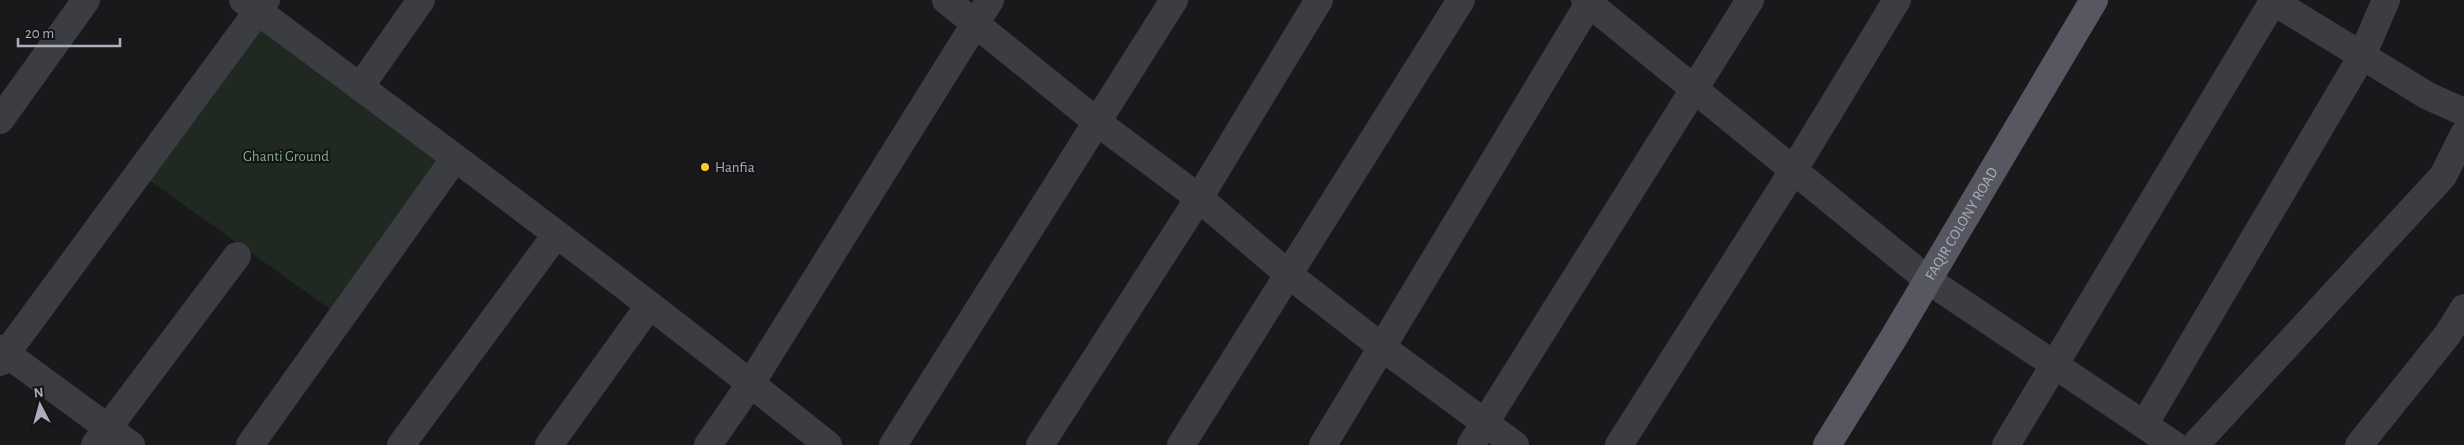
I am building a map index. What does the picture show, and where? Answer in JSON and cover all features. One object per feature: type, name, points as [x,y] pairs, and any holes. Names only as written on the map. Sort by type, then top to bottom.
[{"type":"main road","name":"FAQIR COLONY ROAD","points":[[1827,445],[1928,280],[2094,0]]},
{"type":"street","points":[[0,120],[86,0]]},
{"type":"street","points":[[360,87],[421,0]]},
{"type":"street","points":[[946,0],[983,11],[1097,122],[1199,198],[1288,274],[1383,348],[1478,434],[1515,445]]},
{"type":"street","points":[[893,445],[1174,0]]},
{"type":"street","points":[[1040,445],[1199,198],[1319,0]]},
{"type":"street","points":[[1181,445],[1461,0]]},
{"type":"street","points":[[1478,434],[1750,0]]},
{"type":"street","points":[[1619,445],[1793,171],[1897,0]]},
{"type":"street","points":[[2006,445],[2273,0],[2428,96],[2464,112]]},
{"type":"street","points":[[2144,425],[2362,56],[2386,0]]},
{"type":"street","points":[[1323,445],[1383,348],[1588,1],[1693,90],[1928,280],[2056,364],[2174,445]]},
{"type":"street","points":[[130,445],[101,436],[2,355],[256,4],[360,87],[751,383],[828,445]]},
{"type":"street","points":[[708,445],[751,383],[983,11]]},
{"type":"street","points":[[2195,445],[2443,176],[2464,134]]},
{"type":"street","points":[[250,445],[455,158]]},
{"type":"street","points":[[401,445],[556,235]]},
{"type":"street","points":[[101,436],[237,256]]},
{"type":"street","points":[[549,445],[649,306]]},
{"type":"street","points":[[2359,445],[2448,334],[2464,308]]},
{"type":"green space","name":"Ghanti Ground","points":[[258,11],[455,158],[341,317],[139,173]]},
{"type":"place","name":"Hanfia","points":[[705,167]]}]
